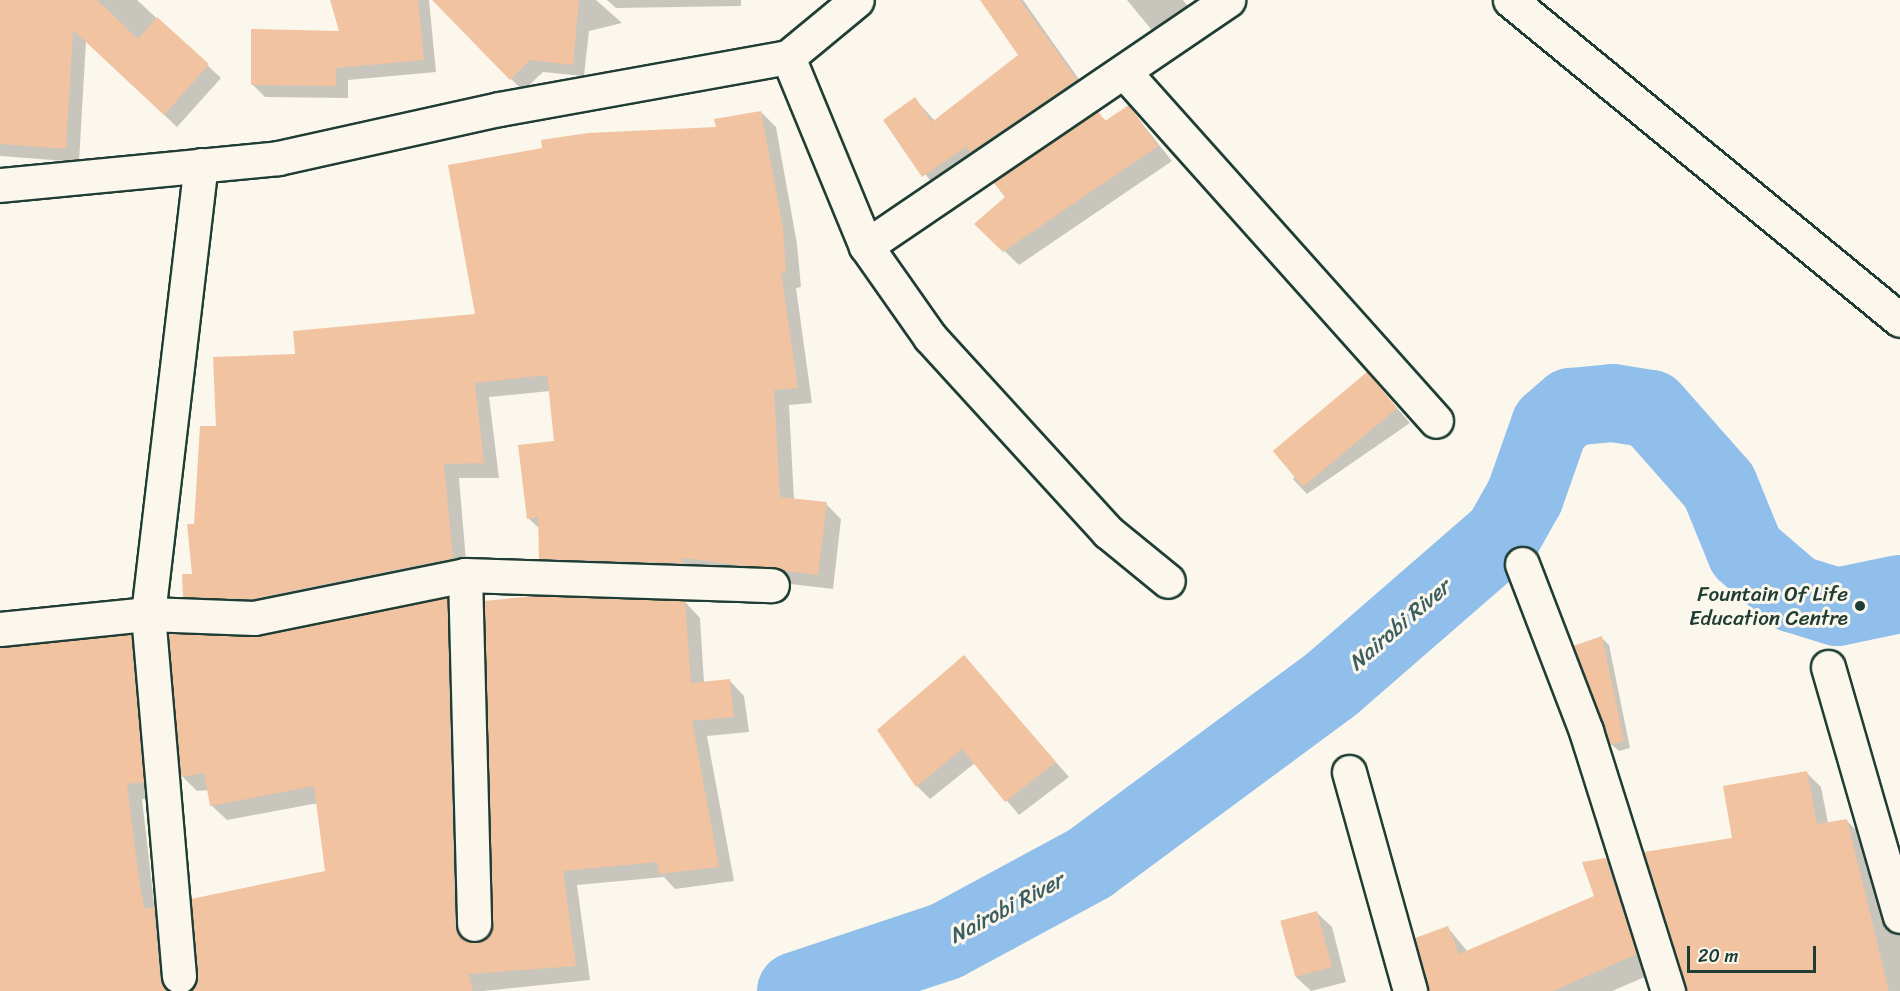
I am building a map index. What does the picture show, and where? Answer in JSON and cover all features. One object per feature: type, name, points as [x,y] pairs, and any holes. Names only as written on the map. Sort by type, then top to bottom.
[{"type":"street","points":[[0,185],[278,158],[499,109],[788,57],[857,0]]},
{"type":"street","points":[[866,246],[1126,74],[1228,0]]},
{"type":"street","points":[[1510,0],[1900,321]]},
{"type":"street","points":[[788,57],[866,246],[930,337],[1034,456],[1108,532],[1168,580]]},
{"type":"street","points":[[1126,74],[1436,421]]},
{"type":"street","points":[[179,976],[148,614],[201,165]]},
{"type":"street","points":[[1522,564],[1586,731],[1668,991]]},
{"type":"street","points":[[465,575],[474,924]]},
{"type":"street","points":[[0,629],[148,614],[254,618],[465,575],[772,585]]},
{"type":"street","points":[[1828,667],[1900,916]]},
{"type":"street","points":[[1349,772],[1410,991]]},
{"type":"building","points":[[0,0],[97,0],[138,39],[157,17],[209,64],[164,115],[73,30],[66,149],[0,144]]},
{"type":"building","points":[[330,0],[418,0],[424,60],[336,68],[336,86],[251,85],[251,29],[339,31]]},
{"type":"building","points":[[432,0],[579,0],[573,65],[530,60],[510,80]]},
{"type":"building","points":[[980,0],[1020,0],[1077,80],[970,152],[966,147],[922,177],[883,120],[915,97],[932,122],[1018,55]]},
{"type":"building","points":[[1129,105],[1158,146],[1003,252],[974,224],[1005,197],[993,182],[1098,111],[1105,121]]},
{"type":"building","points":[[761,111],[783,228],[786,272],[781,273],[798,388],[774,390],[780,497],[827,502],[818,575],[682,558],[683,563],[539,559],[538,517],[527,519],[518,445],[554,441],[547,375],[475,383],[484,463],[444,464],[453,558],[252,599],[183,597],[182,574],[192,574],[187,524],[194,524],[200,426],[216,426],[213,357],[295,354],[293,331],[475,314],[448,165],[542,148],[541,140],[588,133],[716,127],[714,119]]},
{"type":"building","points":[[1367,372],[1397,408],[1303,487],[1273,451]]},
{"type":"building","points":[[534,596],[685,601],[691,683],[730,679],[734,717],[692,721],[719,867],[659,874],[657,862],[563,871],[576,966],[468,974],[473,991],[190,991],[198,974],[191,899],[325,871],[314,786],[210,806],[204,773],[181,777],[168,634],[258,636],[447,598],[455,924],[465,940],[475,943],[490,933],[493,924],[484,601]]},
{"type":"building","points":[[131,635],[144,782],[127,784],[140,887],[145,909],[154,907],[160,978],[169,991],[0,991],[0,647]]},
{"type":"building","points":[[1602,636],[1624,741],[1610,745],[1573,646]]},
{"type":"building","points":[[964,655],[1056,762],[1005,802],[962,749],[916,787],[877,730]]},
{"type":"building","points":[[1807,771],[1817,824],[1847,819],[1889,991],[1686,991],[1644,852],[1732,838],[1723,786]]},
{"type":"building","points":[[1606,858],[1637,954],[1553,991],[1428,991],[1415,938],[1448,926],[1459,954],[1594,896],[1582,862]]},
{"type":"building","points":[[1317,911],[1332,967],[1295,977],[1280,921]]},
{"type":"waterway","name":"Nairobi River","points":[[796,991],[946,941],[1090,863],[1333,683],[1503,535],[1525,496],[1550,425],[1571,407],[1613,403],[1651,409],[1719,486],[1746,552],[1795,594],[1837,607],[1900,594]]},
{"type":"place","name":"Fountain Of Life Education Centre","points":[[1860,606]]}]
